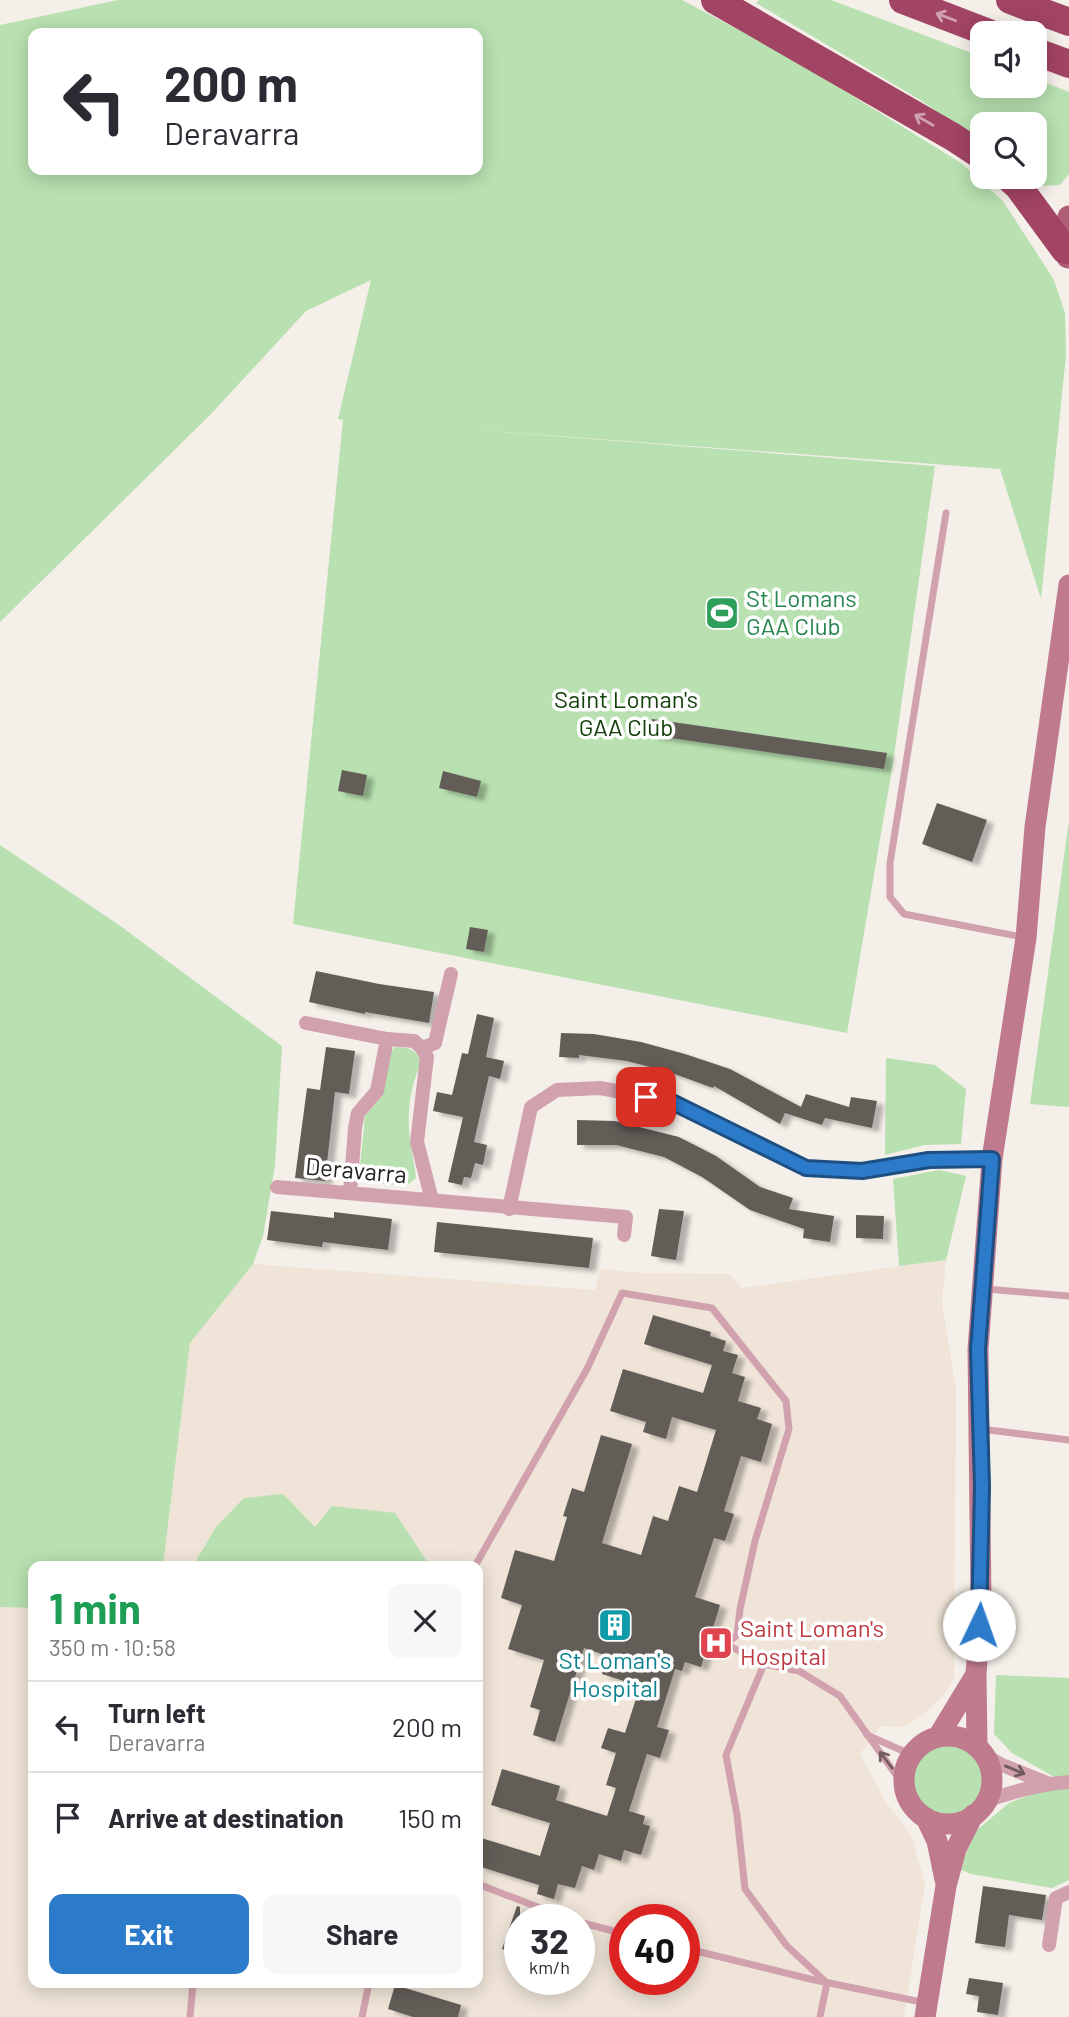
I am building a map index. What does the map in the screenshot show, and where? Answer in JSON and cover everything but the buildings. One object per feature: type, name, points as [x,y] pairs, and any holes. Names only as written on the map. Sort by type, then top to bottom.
[{"type":"highway","points":[[715,0],[970,148]]},
{"type":"highway","points":[[903,0],[970,26]]},
{"type":"highway","points":[[1010,0],[1069,22]]},
{"type":"highway","points":[[1047,56],[1069,64]]},
{"type":"highway","points":[[1020,189],[1067,255]]},
{"type":"main road","points":[[1067,255],[1063,236],[1069,216]]},
{"type":"street","points":[[1064,645],[1069,585]]},
{"type":"street","points":[[926,2010],[946,1886],[956,1849],[980,1808],[992,1777],[989,1765],[980,1750],[975,1675],[981,1600],[978,1349],[992,1159],[1026,937],[1035,827],[1069,612]]},
{"type":"street","points":[[306,1023],[387,1039],[414,1041],[422,1048],[435,1043],[451,974]]},
{"type":"street","points":[[350,1193],[358,1113],[377,1091],[387,1039]]},
{"type":"street","name":"Deravarra","points":[[422,1048],[427,1058],[417,1142],[432,1200]]},
{"type":"street","points":[[509,1209],[531,1107],[557,1090],[600,1088],[670,1101],[806,1168],[862,1171],[929,1160],[992,1159]]},
{"type":"street","name":"Deravarra","points":[[277,1187],[626,1217],[624,1235]]},
{"type":"street","points":[[938,1737],[975,1675]]},
{"type":"street","points":[[946,1886],[937,1841],[926,1818],[911,1804],[904,1786],[907,1765],[912,1755],[926,1741],[938,1737],[957,1737],[1002,1765],[1047,1783]]},
{"type":"street","points":[[926,1818],[945,1824],[955,1823],[980,1808],[1047,1783],[1069,1782]]},
{"type":"street","points":[[1049,1945],[1056,1898],[1069,1892]]},
{"type":"lane","points":[[946,513],[890,863],[890,897],[904,914],[1026,937]]},
{"type":"lane","points":[[983,1289],[1069,1296]]},
{"type":"lane","points":[[478,1561],[587,1369],[622,1293],[712,1308],[786,1401],[789,1429],[755,1541],[737,1635],[726,1644],[764,1664],[799,1671],[840,1696],[904,1786]]},
{"type":"lane","points":[[980,1429],[1069,1440]]},
{"type":"lane","points":[[764,1664],[726,1755],[737,1815],[745,1889],[787,1946],[827,1983]]},
{"type":"lane","points":[[867,1735],[912,1755]]},
{"type":"lane","points":[[483,1886],[530,1904]]},
{"type":"lane","points":[[700,1952],[926,2010]]},
{"type":"lane","points":[[820,2017],[827,1983]]},
{"type":"lane","points":[[190,2017],[193,1988]]},
{"type":"lane","points":[[362,2017],[368,1988]]},
{"type":"shaded area","name":"Saint Loman's Hospital","points":[[946,1260],[942,1302],[956,1390],[954,1679],[943,1696],[923,1715],[904,1727],[881,1726],[860,1754],[886,1802],[912,1837],[925,1884],[904,2017],[0,2017],[0,1607],[28,1608],[28,1988],[483,1988],[483,1561],[164,1561],[190,1343],[253,1264],[595,1290],[601,1269],[641,1273],[729,1274],[742,1288]]},
{"type":"green space","name":"Saint Loman's GAA Club","points":[[118,0],[682,0],[788,56],[961,163],[970,171],[970,189],[990,189],[1003,201],[1054,280],[1065,313],[1066,355],[1041,599],[1000,469],[450,428],[935,466],[893,763],[847,1033],[293,924],[343,420],[338,419],[371,280],[306,311],[211,414],[0,622],[0,25]]},
{"type":"green space","points":[[759,0],[831,0],[970,52],[970,98],[1047,98],[1047,83],[1069,92],[1069,174],[1060,185],[1047,186],[1047,112],[970,112],[970,135],[922,101],[756,3]]},
{"type":"green space","points":[[1069,820],[1069,1107],[1030,1104]]},
{"type":"green space","points":[[0,845],[119,925],[282,1046],[275,1165],[263,1236],[253,1264],[190,1343],[164,1561],[28,1561],[28,1608],[0,1607]]},
{"type":"green space","points":[[395,1047],[408,1048],[418,1054],[421,1063],[411,1093],[409,1114],[416,1178],[406,1186],[365,1182],[359,1176],[365,1116],[382,1096],[389,1054]]},
{"type":"green space","points":[[886,1058],[935,1065],[966,1089],[961,1144],[924,1145],[885,1155]]},
{"type":"green space","points":[[939,1170],[966,1176],[946,1260],[899,1266],[893,1179]]},
{"type":"green space","points":[[283,1494],[315,1527],[332,1506],[395,1513],[427,1561],[196,1561],[216,1527],[244,1498]]},
{"type":"green space","points":[[996,1675],[1069,1678],[1069,1880],[1052,1888],[971,1874],[959,1869],[977,1830],[1009,1803],[1063,1782],[1012,1753],[994,1734]]},
{"type":"green space","points":[[949,1741],[963,1744],[976,1752],[984,1765],[987,1779],[984,1793],[976,1806],[963,1814],[949,1817],[935,1814],[922,1806],[914,1793],[911,1779],[914,1765],[922,1752],[935,1744]]},
{"type":"place","name":"St Lomans GAA Club","points":[[722,613]]},
{"type":"place","name":"St Loman's Hospital","points":[[615,1625]]},
{"type":"place","name":"Saint Loman's Hospital","points":[[716,1643]]},
{"type":"route","points":[[646,1097],[670,1101],[806,1168],[862,1171],[929,1160],[992,1159],[978,1349],[982,1486],[979,1625]]}]
